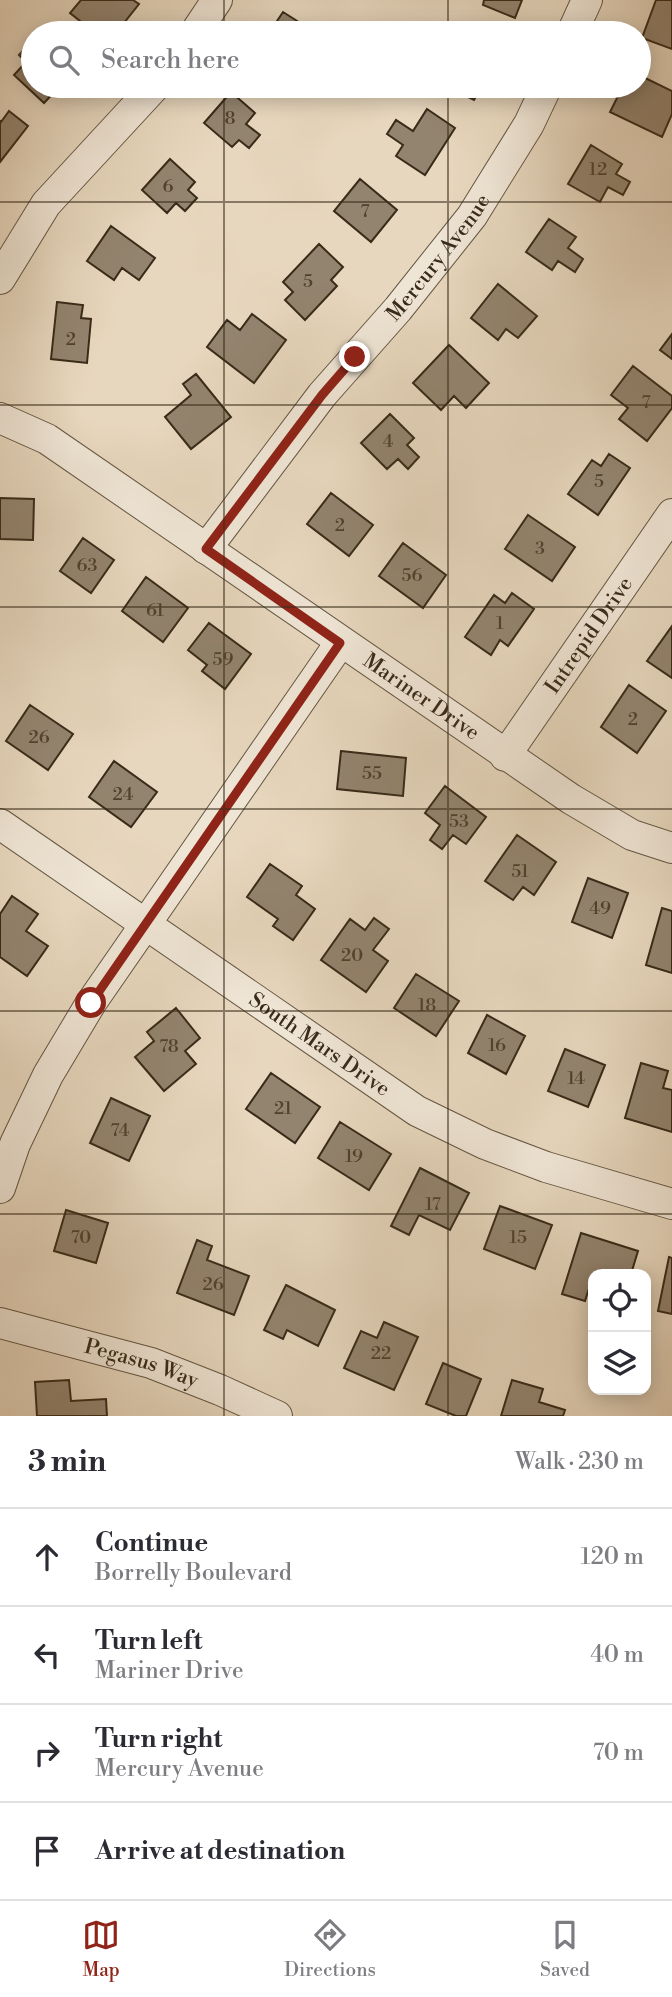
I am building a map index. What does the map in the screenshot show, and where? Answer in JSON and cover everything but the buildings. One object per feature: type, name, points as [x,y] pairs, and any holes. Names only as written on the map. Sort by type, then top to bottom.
[{"type":"street","points":[[203,21],[217,0]]},
{"type":"street","points":[[577,21],[587,0]]},
{"type":"street","points":[[0,279],[46,204],[144,98]]},
{"type":"street","name":"Mercury Avenue","points":[[206,549],[322,395],[398,309],[472,216],[529,124],[541,98]]},
{"type":"street","name":"Mariner Drive","points":[[0,418],[47,439],[570,799],[632,835],[672,848]]},
{"type":"street","name":"Intrepid Drive","points":[[505,756],[672,514]]},
{"type":"street","points":[[0,1188],[15,1144],[48,1075],[91,1003],[340,643]]},
{"type":"street","name":"South Mars Drive","points":[[0,824],[417,1111],[485,1144],[546,1167],[672,1205]]},
{"type":"street","name":"Pegasus Way","points":[[0,1323],[151,1363],[277,1416]]},
{"type":"route","points":[[91,1003],[340,643],[206,549],[322,395],[355,357]]}]
